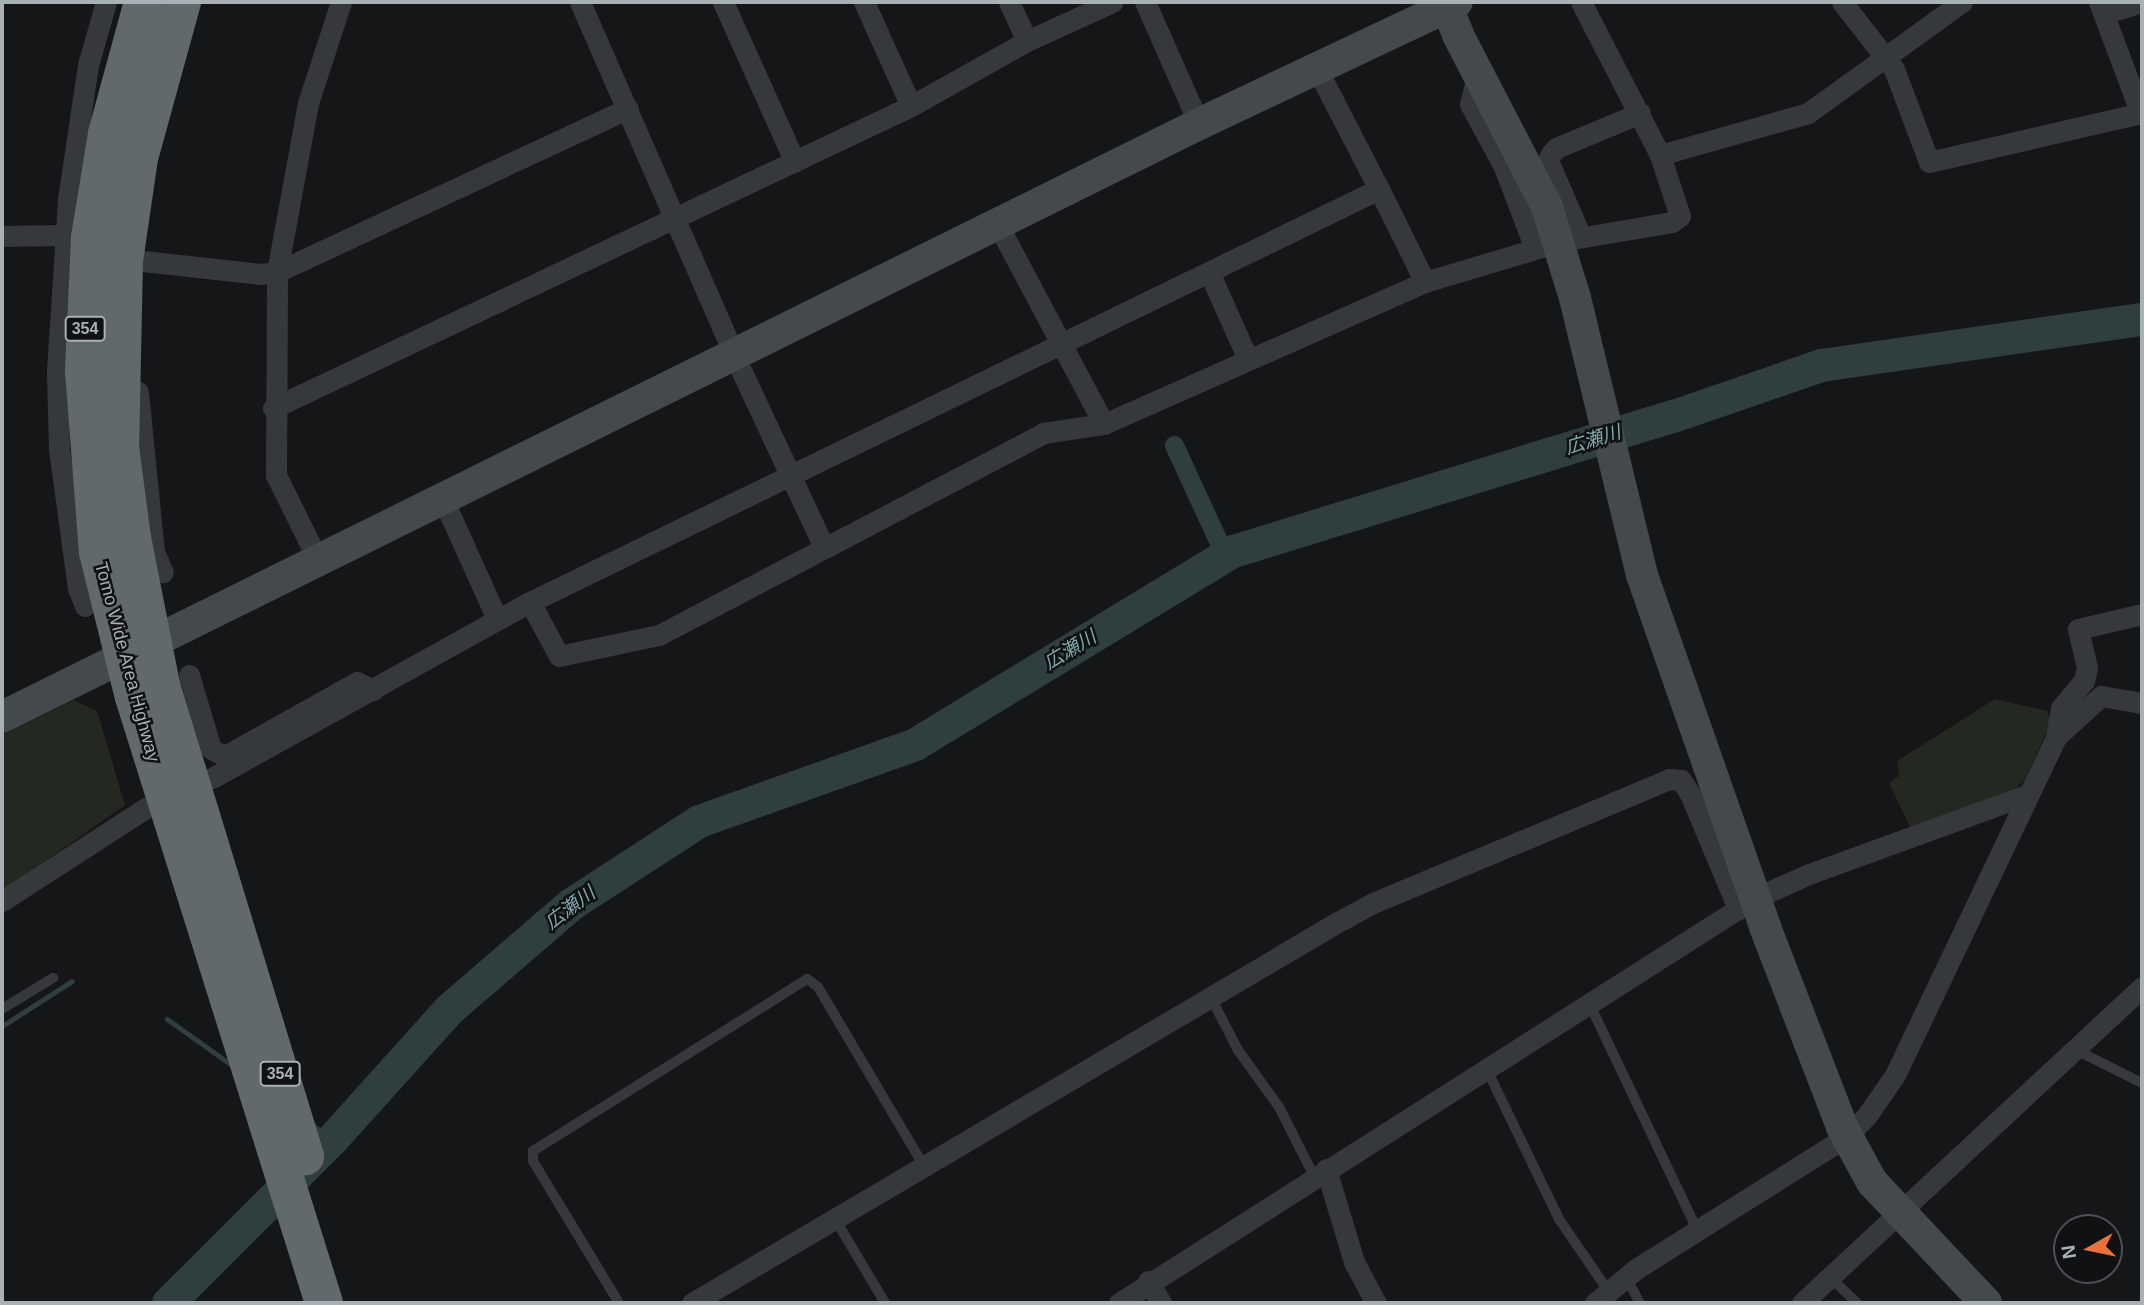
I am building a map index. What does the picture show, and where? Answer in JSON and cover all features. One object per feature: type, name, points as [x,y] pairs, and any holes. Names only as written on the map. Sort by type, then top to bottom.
[{"type":"highway","name":"Tomo Wide Area Highway","points":[[144,2],[107,134],[90,238],[85,322],[86,439],[98,552],[137,651],[326,1282],[351,1303]]},
{"type":"highway","name":"Tomo Wide Area Highway","points":[[137,651],[120,447],[127,373],[124,261],[139,158],[194,3]]},
{"type":"street","points":[[85,606],[67,514],[57,370],[64,234],[88,65],[107,2]]},
{"type":"street","points":[[318,560],[276,475],[273,408],[276,272],[309,103],[341,2]]},
{"type":"street","points":[[580,2],[677,219],[734,355],[823,545]]},
{"type":"street","points":[[723,2],[795,162]]},
{"type":"street","points":[[864,2],[911,106]]},
{"type":"street","points":[[1009,2],[1027,41]]},
{"type":"street","points":[[273,408],[911,106],[1027,41],[1112,2]]},
{"type":"street","points":[[1145,2],[1199,124]]},
{"type":"street","points":[[1581,2],[1640,113],[1660,155],[1679,208],[1677,219],[1576,238],[1548,160],[1550,154],[1556,148],[1640,113]]},
{"type":"street","points":[[1842,2],[1887,56],[1928,162],[2141,114],[2101,8],[2140,2]]},
{"type":"street","points":[[1660,155],[1808,113],[1962,2]]},
{"type":"street","points":[[163,572],[154,552],[127,373],[159,154],[194,3]]},
{"type":"street","points":[[2,717],[442,497],[1199,124],[1318,71],[1450,3],[1478,72],[1547,207],[1575,298],[1641,570],[1746,903]]},
{"type":"street","points":[[1318,71],[1425,282]]},
{"type":"street","points":[[530,602],[559,656],[659,635],[823,545],[1043,433],[1104,424],[1425,282],[1539,247],[1509,177],[1469,104],[1478,72]]},
{"type":"street","points":[[143,261],[260,274],[276,272],[628,108]]},
{"type":"street","points":[[73,173],[107,134]]},
{"type":"street","points":[[212,778],[530,602],[789,472],[1379,189]]},
{"type":"street","points":[[998,225],[1104,424]]},
{"type":"street","points":[[2,236],[64,234]]},
{"type":"street","points":[[1209,272],[1248,359]]},
{"type":"street","points":[[442,497],[497,620]]},
{"type":"street","points":[[67,514],[98,552]]},
{"type":"street","points":[[1602,1297],[1626,1277],[1697,1230],[1847,1136],[1895,1074],[2056,737],[2061,708],[2084,681],[2087,668],[2078,629],[2142,614]]},
{"type":"street","points":[[190,675],[211,749],[225,756],[357,682],[373,690]]},
{"type":"street","points":[[2056,737],[2101,696],[2142,704]]},
{"type":"street","points":[[692,1303],[1210,996],[1373,903],[1669,779],[1681,780],[1690,793],[1746,903],[1847,1136],[1872,1182],[1986,1303]]},
{"type":"street","points":[[1119,1303],[1148,1281],[1320,1173],[1488,1072],[1589,1003],[1746,903],[1808,874],[2026,795]]},
{"type":"street","points":[[2,901],[146,808]]},
{"type":"street","points":[[1802,1303],[1897,1210],[2076,1051],[2142,987]]},
{"type":"street","points":[[1320,1173],[1354,1262],[1376,1303]]},
{"type":"street","points":[[1148,1281],[1161,1303]]},
{"type":"lane","points":[[2,1009],[53,978]]},
{"type":"lane","points":[[619,1303],[533,1161],[533,1151],[807,979],[818,987],[925,1166]]},
{"type":"lane","points":[[1210,996],[1238,1050],[1279,1107],[1320,1173]]},
{"type":"lane","points":[[1589,1003],[1697,1230]]},
{"type":"lane","points":[[2076,1051],[2142,1083]]},
{"type":"lane","points":[[1488,1072],[1559,1219],[1602,1297]]},
{"type":"lane","points":[[835,1219],[885,1303]]},
{"type":"lane","points":[[1828,1275],[1857,1303]]},
{"type":"lane","points":[[1626,1277],[1640,1303]]},
{"type":"shaded area","points":[[1995,699],[2047,711],[2052,721],[2024,780],[2016,788],[1911,829],[1889,783],[1899,776],[1897,761]]},
{"type":"shaded area","points":[[74,700],[97,711],[125,805],[4,890],[2,735]]},
{"type":"waterway","name":"広瀬川","points":[[168,1303],[332,1139],[448,1010],[571,904],[699,821],[915,744],[1233,551],[1673,416],[1821,365],[2142,319]]},
{"type":"waterway","points":[[1174,445],[1225,556]]},
{"type":"waterway","points":[[2,1026],[72,981]]},
{"type":"waterway","points":[[167,1019],[233,1066]]},
{"type":"waterway","points":[[311,1124],[332,1139]]}]
